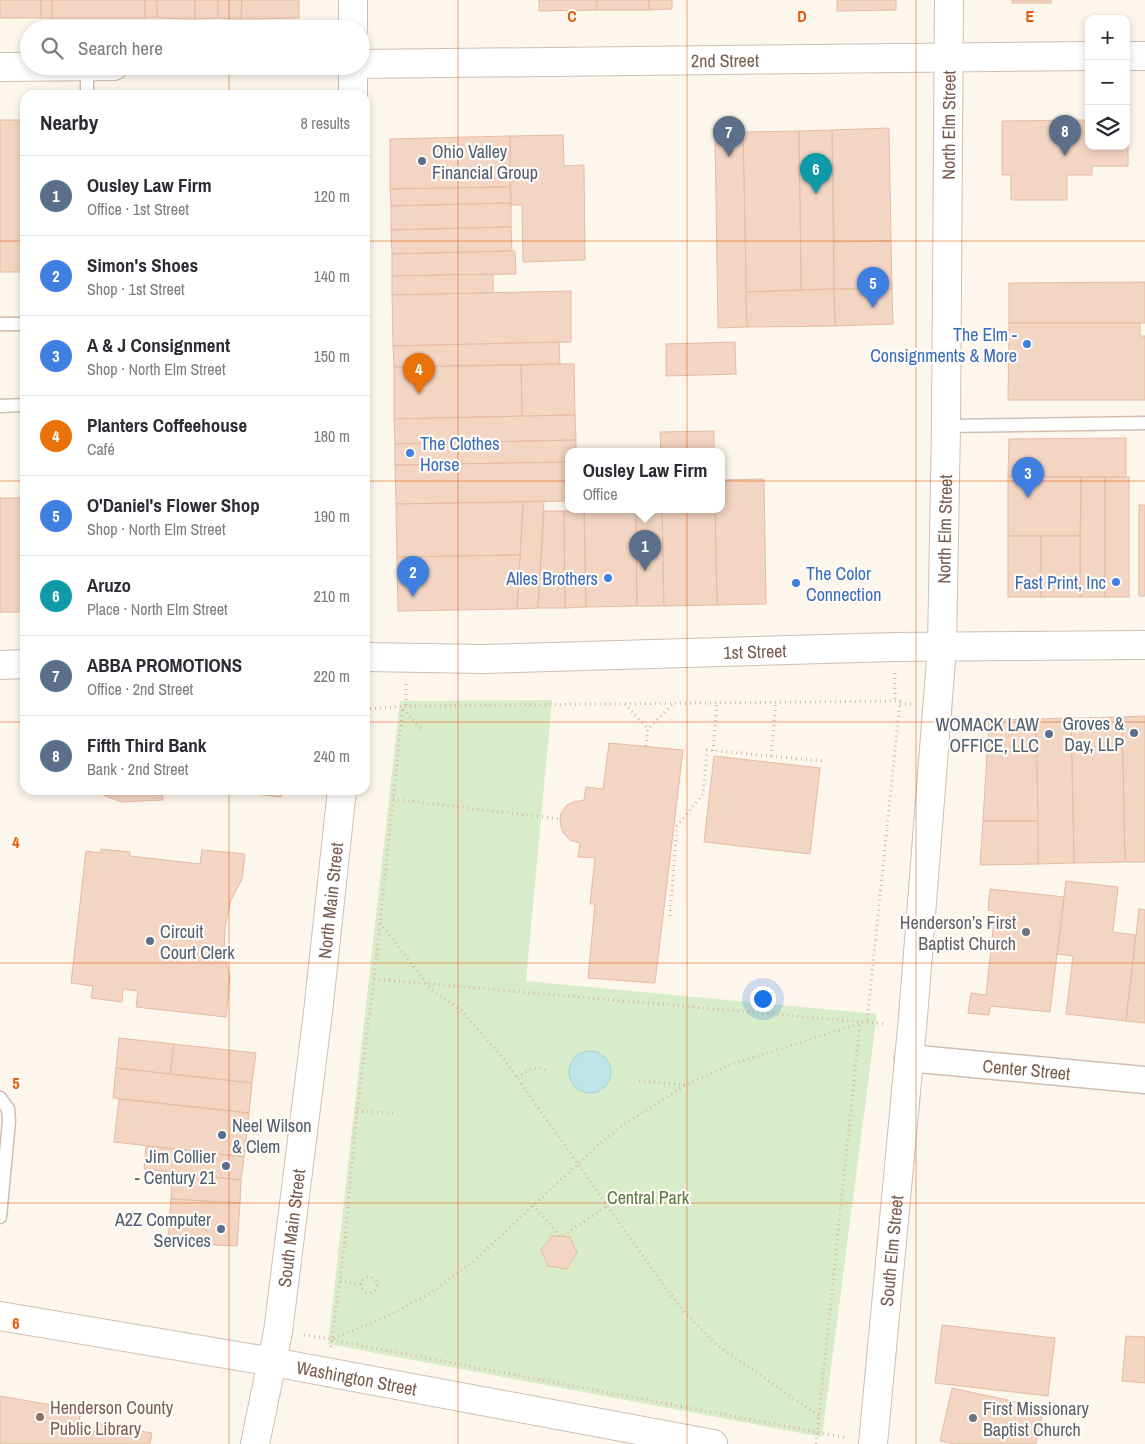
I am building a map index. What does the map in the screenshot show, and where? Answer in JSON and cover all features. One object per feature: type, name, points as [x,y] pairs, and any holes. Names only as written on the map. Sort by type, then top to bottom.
[{"type":"street","points":[[352,0],[352,20]]},
{"type":"street","name":"North Elm Street","points":[[908,1058],[913,1017],[942,647],[950,58],[949,0]]},
{"type":"street","name":"2nd Street","points":[[370,64],[1085,56]]},
{"type":"street","points":[[1130,56],[1145,56]]},
{"type":"street","points":[[0,67],[20,67]]},
{"type":"street","points":[[352,75],[352,90]]},
{"type":"street","name":"1st Street","points":[[370,657],[483,659],[942,647],[1145,645]]},
{"type":"street","points":[[0,665],[20,664]]},
{"type":"street","name":"North Main Street","points":[[318,1012],[341,795]]},
{"type":"street","name":"South Main Street","points":[[255,1444],[278,1332],[318,1012]]},
{"type":"street","name":"Center Street","points":[[908,1058],[1145,1080]]},
{"type":"street","name":"South Elm Street","points":[[873,1444],[908,1058]]},
{"type":"street","name":"Washington Street","points":[[0,1316],[273,1362],[713,1444]]},
{"type":"lane","points":[[87,75],[87,90]]},
{"type":"lane","points":[[0,324],[20,324]]},
{"type":"lane","points":[[0,406],[20,405]]},
{"type":"lane","points":[[946,426],[1145,423]]},
{"type":"lane","points":[[0,1098],[8,1109],[9,1121],[0,1217]]},
{"type":"path","points":[[370,709],[900,701],[868,1023]]},
{"type":"path","points":[[770,756],[776,702]]},
{"type":"path","points":[[713,751],[717,703]]},
{"type":"path","points":[[626,704],[648,729]]},
{"type":"path","points":[[646,746],[648,729],[674,704]]},
{"type":"path","points":[[403,707],[423,731]]},
{"type":"path","points":[[332,1339],[340,1282],[357,1111],[374,979],[403,707]]},
{"type":"path","points":[[670,916],[677,826],[703,794],[707,750],[823,761]]},
{"type":"path","points":[[393,800],[560,819]]},
{"type":"path","points":[[380,923],[431,989],[461,1010],[478,1028],[517,1077],[674,1300],[701,1331],[819,1416]]},
{"type":"path","points":[[374,979],[860,1022],[860,1024]]},
{"type":"path","points":[[332,1339],[388,1316],[431,1293],[474,1261],[598,1145],[626,1123],[686,1085],[732,1064],[860,1024]]},
{"type":"path","points":[[816,1444],[860,1024]]},
{"type":"path","points":[[517,1077],[532,1068],[548,1070]]},
{"type":"path","points":[[639,1081],[686,1085]]},
{"type":"path","points":[[357,1111],[392,1113]]},
{"type":"path","points":[[533,1205],[562,1237],[607,1206]]},
{"type":"path","points":[[370,1277],[376,1281],[377,1285],[375,1290],[367,1292],[362,1288],[362,1284],[365,1278],[370,1277]]},
{"type":"path","points":[[340,1282],[362,1284]]},
{"type":"path","points":[[332,1339],[818,1431]]},
{"type":"green space","name":"Central Park","points":[[552,700],[526,981],[877,1014],[822,1437],[328,1344],[400,701]]},
{"type":"water","points":[[594,1051],[602,1054],[608,1060],[611,1072],[608,1084],[602,1090],[586,1093],[578,1090],[572,1084],[569,1068],[572,1060],[578,1054]]},
{"type":"building","points":[[0,0],[41,0],[41,18],[0,18]]},
{"type":"building","points":[[41,0],[52,0],[52,18],[41,18]]},
{"type":"building","points":[[52,0],[145,0],[145,18],[52,18]]},
{"type":"building","points":[[145,0],[157,0],[157,18],[145,18]]},
{"type":"building","points":[[157,0],[195,0],[195,19],[157,18]]},
{"type":"building","points":[[195,0],[218,0],[218,18],[195,19]]},
{"type":"building","points":[[218,0],[242,0],[241,19],[218,18]]},
{"type":"building","points":[[242,0],[299,0],[299,18],[241,19]]},
{"type":"building","points":[[539,0],[597,0],[597,10],[539,11]]},
{"type":"building","points":[[597,0],[649,0],[649,10],[597,10]]},
{"type":"building","points":[[649,0],[672,0],[672,9],[649,10]]},
{"type":"building","points":[[837,0],[896,0],[896,10],[837,11]]},
{"type":"building","points":[[1012,0],[1051,0],[1051,3],[1012,3]]},
{"type":"building","points":[[0,120],[20,120],[20,272],[0,272]]},
{"type":"building","points":[[1085,120],[1085,150],[1128,150],[1128,166],[1092,166],[1092,175],[1067,175],[1067,200],[1011,200],[1011,175],[1002,175],[1002,121]]},
{"type":"building","points":[[889,128],[891,241],[834,242],[832,130]]},
{"type":"building","points":[[832,130],[834,289],[801,290],[799,131]]},
{"type":"building","points":[[799,131],[801,290],[746,292],[743,132]]},
{"type":"building","points":[[715,132],[743,132],[747,327],[718,328]]},
{"type":"building","points":[[563,135],[564,166],[584,165],[585,260],[523,262],[522,205],[511,205],[510,136]]},
{"type":"building","points":[[510,136],[510,187],[390,189],[390,139]]},
{"type":"building","points":[[510,187],[511,203],[391,206],[390,189]]},
{"type":"building","points":[[511,203],[511,227],[391,230],[391,206]]},
{"type":"building","points":[[511,227],[512,251],[392,254],[391,230]]},
{"type":"building","points":[[891,241],[892,289],[834,289],[834,242]]},
{"type":"building","points":[[515,251],[516,274],[392,276],[392,254]]},
{"type":"building","points":[[493,274],[493,293],[392,295],[392,276]]},
{"type":"building","points":[[1145,282],[1145,323],[1009,323],[1009,283]]},
{"type":"building","points":[[834,289],[892,289],[893,324],[835,326]]},
{"type":"building","points":[[834,289],[835,326],[747,327],[746,292]]},
{"type":"building","points":[[571,291],[571,342],[393,346],[392,295]]},
{"type":"building","points":[[1009,323],[1140,323],[1140,336],[1145,336],[1145,400],[1008,400]]},
{"type":"building","points":[[559,342],[560,364],[394,367],[393,346]]},
{"type":"building","points":[[735,342],[736,374],[666,376],[666,344]]},
{"type":"building","points":[[574,364],[575,415],[522,416],[521,365]]},
{"type":"building","points":[[521,365],[522,416],[394,419],[394,367]]},
{"type":"building","points":[[575,415],[576,440],[395,444],[394,419]]},
{"type":"building","points":[[714,431],[714,448],[661,448],[660,432]]},
{"type":"building","points":[[1126,438],[1126,477],[1008,477],[1009,439]]},
{"type":"building","points":[[576,440],[576,448],[565,448],[565,462],[395,465],[395,444]]},
{"type":"building","points":[[565,462],[565,501],[396,504],[395,465]]},
{"type":"building","points":[[1008,477],[1081,477],[1080,536],[1008,536]]},
{"type":"building","points":[[1081,477],[1105,477],[1105,597],[1080,597]]},
{"type":"building","points":[[1105,477],[1129,477],[1129,597],[1105,597]]},
{"type":"building","points":[[764,479],[766,604],[717,605],[715,513],[725,513],[725,480]]},
{"type":"building","points":[[0,498],[20,498],[20,612],[0,612]]},
{"type":"building","points":[[544,501],[538,608],[517,609],[523,502]]},
{"type":"building","points":[[523,502],[520,555],[397,557],[396,504]]},
{"type":"building","points":[[1139,505],[1145,505],[1145,596],[1139,596]]},
{"type":"building","points":[[544,511],[564,511],[565,608],[538,608]]},
{"type":"building","points":[[564,511],[565,513],[584,513],[586,607],[565,608]]},
{"type":"building","points":[[584,513],[636,513],[637,606],[586,607]]},
{"type":"building","points":[[636,513],[662,513],[664,606],[637,606]]},
{"type":"building","points":[[662,513],[715,513],[717,605],[664,606]]},
{"type":"building","points":[[1008,536],[1041,536],[1041,597],[1008,597]]},
{"type":"building","points":[[1041,536],[1080,536],[1080,597],[1041,597]]},
{"type":"building","points":[[520,555],[517,609],[398,611],[397,557]]},
{"type":"building","points":[[1145,716],[1145,862],[1125,862],[1122,717]]},
{"type":"building","points":[[1122,717],[1125,862],[1074,863],[1071,718]]},
{"type":"building","points":[[1071,718],[1074,863],[1038,864],[1036,719]]},
{"type":"building","points":[[1036,719],[1038,821],[983,821],[989,720]]},
{"type":"building","points":[[609,743],[683,750],[655,983],[588,978],[595,904],[590,904],[595,858],[578,857],[580,843],[570,840],[564,834],[560,819],[561,813],[567,805],[584,800],[586,787],[603,789]]},
{"type":"building","points":[[714,756],[820,768],[810,854],[704,842]]},
{"type":"building","points":[[104,795],[162,795],[163,800],[121,802]]},
{"type":"building","points":[[263,795],[281,795],[281,797]]},
{"type":"building","points":[[983,821],[1038,821],[1038,864],[980,865]]},
{"type":"building","name":"Circuit Court Clerk","points":[[101,849],[130,852],[130,856],[200,864],[202,850],[245,854],[242,879],[231,900],[225,927],[224,954],[230,977],[226,1017],[136,1007],[138,991],[123,989],[122,1002],[91,998],[93,986],[71,983],[86,851],[101,853]]},
{"type":"building","points":[[1066,881],[1118,887],[1113,932],[1136,935],[1126,1021],[1066,1014],[1073,956],[1057,954]]},
{"type":"building","name":"Henderson’s First Baptist Church","points":[[990,889],[1064,897],[1050,1012],[990,1006],[989,1015],[968,1013],[971,993],[986,995],[995,911],[988,910]]},
{"type":"building","points":[[1139,909],[1145,910],[1145,1023],[1126,1021]]},
{"type":"building","points":[[119,1038],[174,1044],[170,1074],[116,1068]]},
{"type":"building","points":[[174,1044],[256,1053],[252,1083],[170,1074]]},
{"type":"building","points":[[116,1068],[252,1083],[249,1113],[113,1098]]},
{"type":"building","points":[[119,1099],[249,1113],[244,1157],[114,1142]]},
{"type":"building","points":[[146,1146],[244,1157],[241,1180],[144,1169]]},
{"type":"building","points":[[172,1172],[241,1180],[240,1203],[171,1199]]},
{"type":"building","points":[[171,1199],[240,1203],[237,1246],[168,1243]]},
{"type":"building","points":[[552,1236],[570,1237],[577,1253],[567,1269],[548,1266],[541,1250]]},
{"type":"building","points":[[942,1325],[1055,1338],[1048,1396],[935,1383]]},
{"type":"building","points":[[1126,1336],[1145,1337],[1145,1383],[1122,1381]]},
{"type":"building","points":[[952,1388],[1044,1408],[1036,1444],[955,1444],[940,1441]]},
{"type":"building","name":"Henderson County Public Library","points":[[0,1396],[81,1410],[77,1434],[93,1436],[95,1423],[152,1433],[150,1444],[0,1444]]},
{"type":"place","name":"Fifth Third Bank","points":[[1065,156]]},
{"type":"place","name":"ABBA PROMOTIONS","points":[[729,157]]},
{"type":"place","name":"Ohio Valley Financial Group","points":[[422,161]]},
{"type":"place","name":"Aruzo","points":[[816,194]]},
{"type":"place","name":"O'Daniel's Flower Shop","points":[[873,308]]},
{"type":"place","name":"The Elm - Consignments & More","points":[[1027,344]]},
{"type":"place","name":"Planters Coffeehouse","points":[[419,394]]},
{"type":"place","name":"The Clothes Horse","points":[[410,453]]},
{"type":"place","name":"A & J Consignment","points":[[1028,498]]},
{"type":"place","name":"Ousley Law Firm","points":[[645,571]]},
{"type":"place","name":"Alles Brothers","points":[[608,578]]},
{"type":"place","name":"Fast Print, Inc","points":[[1116,582]]},
{"type":"place","name":"The Color Connection","points":[[796,583]]},
{"type":"place","name":"Simon's Shoes","points":[[413,597]]},
{"type":"place","name":"Groves & Day, LLP","points":[[1134,733]]},
{"type":"place","name":"WOMACK LAW OFFICE, LLC","points":[[1049,734]]},
{"type":"place","name":"Henderson’s First Baptist Church","points":[[1026,932]]},
{"type":"place","name":"Circuit Court Clerk","points":[[150,941]]},
{"type":"place","name":"Neel Wilson & Clem","points":[[222,1135]]},
{"type":"place","name":"Jim Collier - Century 21","points":[[226,1166]]},
{"type":"place","name":"A2Z Computer Services","points":[[221,1229]]},
{"type":"place","name":"Henderson County Public Library","points":[[40,1417]]},
{"type":"place","name":"First Missionary Baptist Church","points":[[973,1418]]}]
